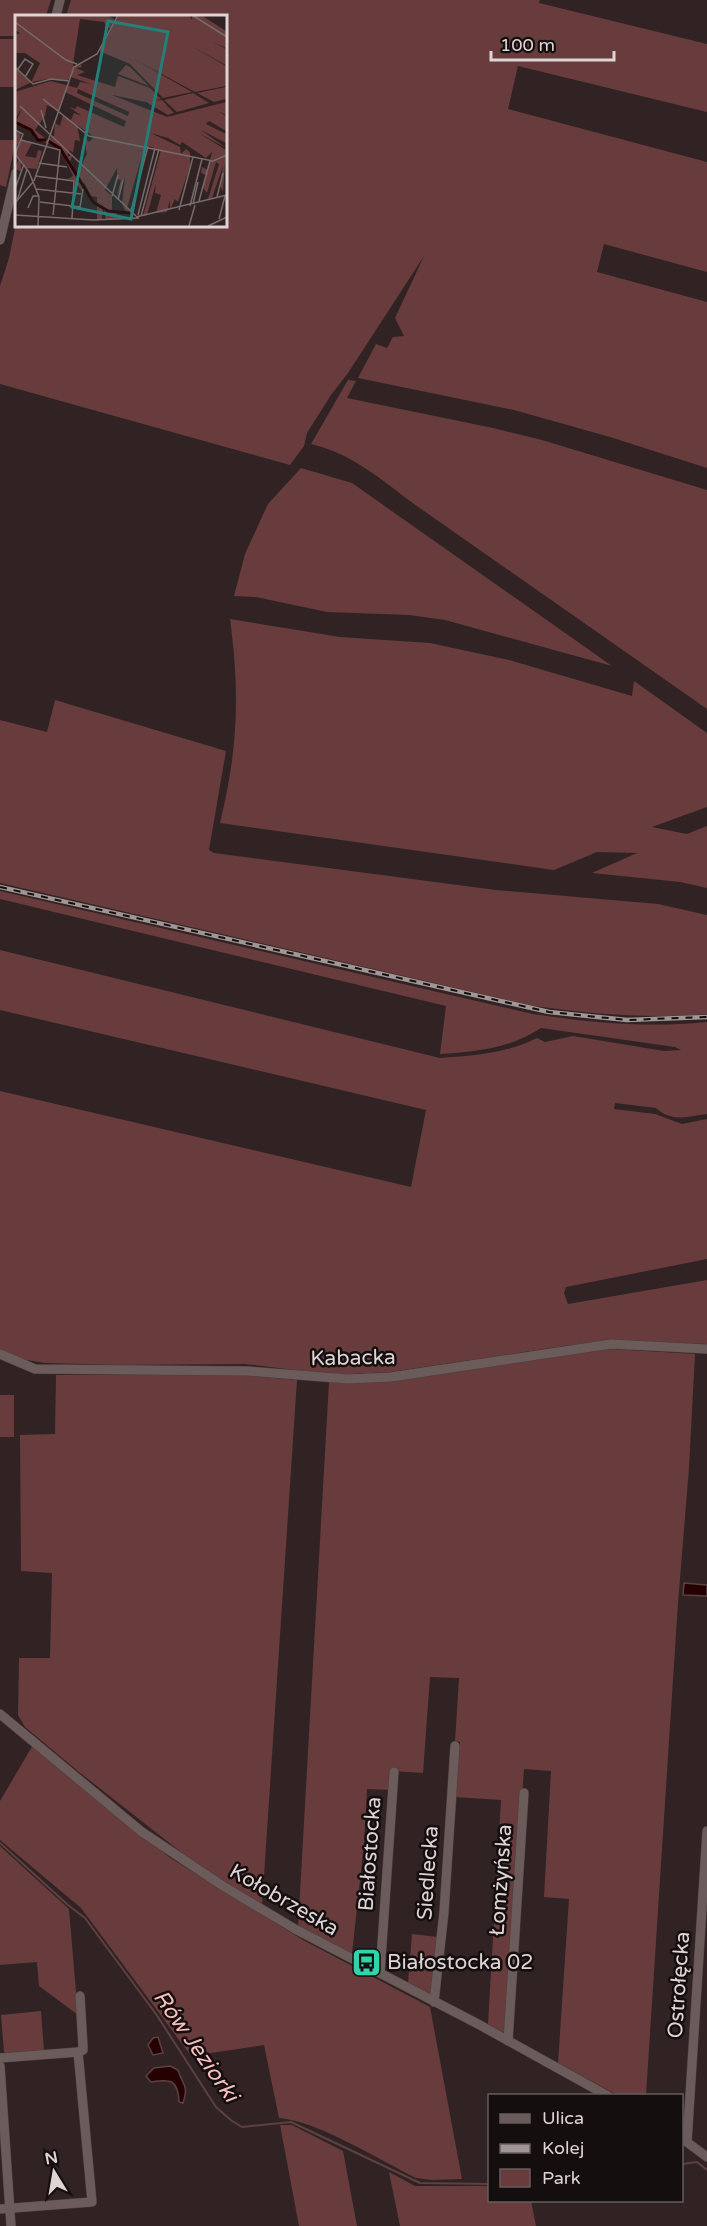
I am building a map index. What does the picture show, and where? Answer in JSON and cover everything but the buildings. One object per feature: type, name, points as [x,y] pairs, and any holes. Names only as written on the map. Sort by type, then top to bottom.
[{"type":"street","points":[[56,15],[60,0]]},
{"type":"street","points":[[0,240],[15,177]]},
{"type":"street","name":"Kabacka","points":[[0,1354],[35,1369],[247,1371],[348,1379],[391,1377],[610,1344],[707,1349]]},
{"type":"street","name":"Kołobrzeska","points":[[0,1714],[142,1832],[183,1861],[295,1929],[604,2094]]},
{"type":"street","name":"Siedlecka","points":[[434,2002],[444,1912],[455,1746]]},
{"type":"street","name":"Białostocka","points":[[380,1973],[394,1772]]},
{"type":"street","name":"Łomżyńska","points":[[508,2041],[524,1793]]},
{"type":"street","name":"Ostrołęcka","points":[[684,2141],[707,1831]]},
{"type":"street","points":[[0,2058],[83,2050],[80,1996]]},
{"type":"street","points":[[5,2209],[92,2202],[78,2052]]},
{"type":"street","points":[[0,2066],[5,2209],[11,2226]]},
{"type":"street","points":[[684,2141],[707,2157]]},
{"type":"green space","points":[[0,0],[51,0],[46,15],[15,15],[15,36],[0,36]]},
{"type":"green space","points":[[71,0],[540,0],[539,3],[707,44],[707,112],[518,66],[508,109],[707,162],[707,272],[604,244],[597,272],[707,302],[707,468],[514,410],[358,378],[376,344],[387,348],[393,337],[404,336],[395,318],[424,256],[348,373],[331,395],[307,433],[304,446],[290,465],[0,384],[0,286],[15,226],[226,226],[226,15],[66,15]]},
{"type":"green space","points":[[0,39],[15,39],[15,87],[0,87]]},
{"type":"green space","points":[[0,140],[15,140],[6,187],[0,185]]},
{"type":"green space","points":[[348,380],[356,381],[347,398],[542,440],[707,490],[707,709],[366,468],[326,448],[311,444]]},
{"type":"green space","points":[[301,468],[352,483],[612,666],[445,620],[409,615],[327,612],[256,597],[234,596],[245,554],[268,504]]},
{"type":"green space","points":[[230,619],[340,637],[430,643],[509,660],[632,696],[634,681],[707,733],[707,807],[652,827],[687,834],[707,826],[707,888],[680,882],[592,873],[637,853],[597,852],[554,870],[220,823],[234,746],[236,697]]},
{"type":"green space","points":[[55,700],[226,751],[209,850],[214,853],[496,890],[658,904],[707,915],[707,1014],[620,1015],[534,1006],[0,883],[0,720],[47,732]]},
{"type":"green space","points":[[0,891],[533,1014],[620,1024],[663,1025],[707,1022],[707,1114],[674,1117],[656,1108],[615,1103],[614,1109],[655,1114],[682,1124],[707,1119],[707,1259],[566,1287],[564,1293],[568,1304],[707,1280],[707,1344],[612,1341],[390,1372],[334,1375],[245,1364],[45,1363],[15,1358],[0,1350],[0,1091],[411,1187],[426,1110],[0,1010],[0,950],[440,1058],[502,1050],[537,1038],[545,1042],[573,1036],[664,1051],[681,1050],[675,1047],[541,1028],[518,1040],[493,1048],[440,1054],[446,1006],[0,899]]},
{"type":"green space","points":[[612,1349],[695,1354],[646,2094],[615,2094],[558,2063],[569,1899],[544,1897],[551,1771],[524,1769],[506,2034],[488,2024],[501,1800],[455,1797],[460,1742],[455,1741],[459,1678],[430,1677],[423,1773],[392,1771],[391,1790],[367,1789],[364,1843],[352,1954],[298,1928],[329,1382],[389,1381],[578,1352]]},
{"type":"green space","points":[[234,1374],[297,1380],[262,1906],[186,1856],[25,1727],[18,1715],[19,1658],[50,1658],[52,1573],[21,1571],[20,1435],[55,1434],[56,1375]]},
{"type":"green space","points":[[0,1395],[14,1395],[14,1437],[0,1437]]},
{"type":"green space","points":[[33,1745],[169,1857],[303,1940],[430,2007],[462,2179],[416,2178],[330,2134],[311,2126],[279,2118],[264,2045],[191,2056],[81,1908],[0,1840],[0,1801]]},
{"type":"green space","points":[[0,1846],[69,1909],[78,2015],[39,1986],[37,1962],[0,1965]]},
{"type":"green space","points":[[412,1934],[438,1937],[432,1995],[408,1983]]},
{"type":"green space","points":[[41,2011],[44,2051],[6,2054],[1,2015]]},
{"type":"green space","points":[[280,2125],[292,2125],[343,2151],[357,2226],[299,2226]]},
{"type":"green space","points":[[389,2172],[415,2186],[488,2186],[488,2202],[531,2202],[536,2226],[400,2226]]},
{"type":"shaded area","points":[[684,1583],[707,1585],[707,1596],[683,1595]]},
{"type":"shaded area","points":[[158,2037],[163,2053],[153,2055],[148,2045],[153,2038]]},
{"type":"shaded area","points":[[170,2066],[178,2070],[185,2086],[183,2103],[179,2102],[177,2089],[172,2082],[151,2082],[146,2076],[154,2068]]},
{"type":"waterway","name":"Rów Jeziorki","points":[[0,1843],[85,1918],[156,2014],[216,2107],[232,2121],[242,2127],[291,2122],[420,2183],[488,2184]]},
{"type":"waterway","name":"Rów Jeziorki","points":[[683,2164],[697,2162],[707,2170]]},
{"type":"railway","points":[[0,887],[549,1012],[627,1020],[707,1017]]},
{"type":"place","name":"Białostocka 02","points":[[366,1962]]}]
